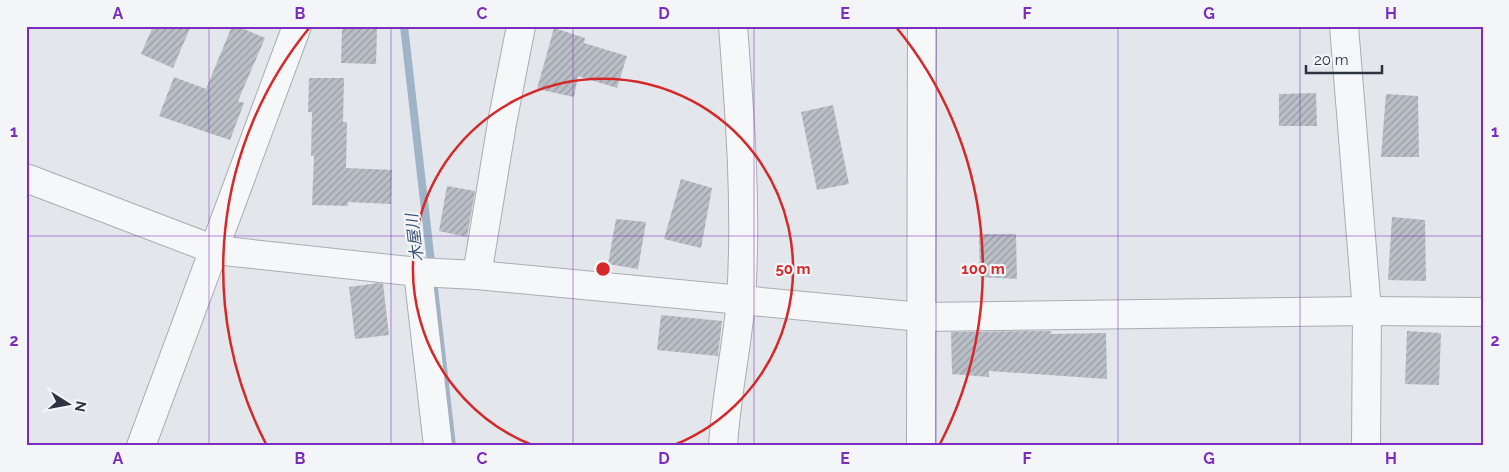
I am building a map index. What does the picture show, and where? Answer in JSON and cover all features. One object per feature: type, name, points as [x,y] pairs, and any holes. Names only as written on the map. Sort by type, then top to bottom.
[{"type":"street","points":[[141,446],[297,26]]},
{"type":"street","points":[[477,275],[502,123],[522,26]]},
{"type":"street","points":[[723,446],[725,409],[741,300],[744,176],[733,26]]},
{"type":"street","points":[[921,446],[922,26]]},
{"type":"street","points":[[1344,26],[1367,311],[1366,446]]},
{"type":"street","points":[[26,178],[215,250],[430,273],[477,275],[921,317],[1367,311],[1483,312]]},
{"type":"street","points":[[430,273],[438,446]]},
{"type":"building","points":[[153,26],[191,26],[173,68],[141,54]]},
{"type":"building","points":[[232,26],[237,26],[265,38],[238,101],[244,103],[230,140],[159,116],[174,77],[206,89]]},
{"type":"building","points":[[342,28],[377,29],[376,64],[341,63]]},
{"type":"building","points":[[554,28],[585,38],[584,43],[627,56],[617,88],[578,76],[574,97],[537,89]]},
{"type":"building","points":[[309,78],[344,78],[343,122],[347,122],[346,168],[392,170],[391,204],[348,202],[348,206],[312,205],[314,156],[311,156],[312,112],[308,112]]},
{"type":"building","points":[[1316,93],[1317,126],[1279,126],[1279,94]]},
{"type":"building","points":[[1386,94],[1418,96],[1419,157],[1381,157]]},
{"type":"building","points":[[833,105],[849,184],[817,190],[801,112]]},
{"type":"building","points":[[681,179],[712,188],[701,248],[664,239]]},
{"type":"building","points":[[447,186],[475,191],[467,237],[439,231]]},
{"type":"building","points":[[1392,217],[1425,220],[1426,281],[1388,280]]},
{"type":"building","points":[[616,219],[646,222],[638,269],[608,264]]},
{"type":"building","points":[[979,234],[1016,234],[1017,279],[980,277]]},
{"type":"building","points":[[383,284],[389,335],[355,339],[349,287]]},
{"type":"building","points":[[661,315],[722,321],[718,356],[657,350]]},
{"type":"building","points":[[1051,331],[1051,334],[1106,333],[1107,379],[989,371],[989,377],[952,374],[951,332]]},
{"type":"building","points":[[1407,331],[1441,333],[1439,385],[1405,384]]},
{"type":"waterway","name":"木屋川","points":[[404,26],[452,446]]}]
